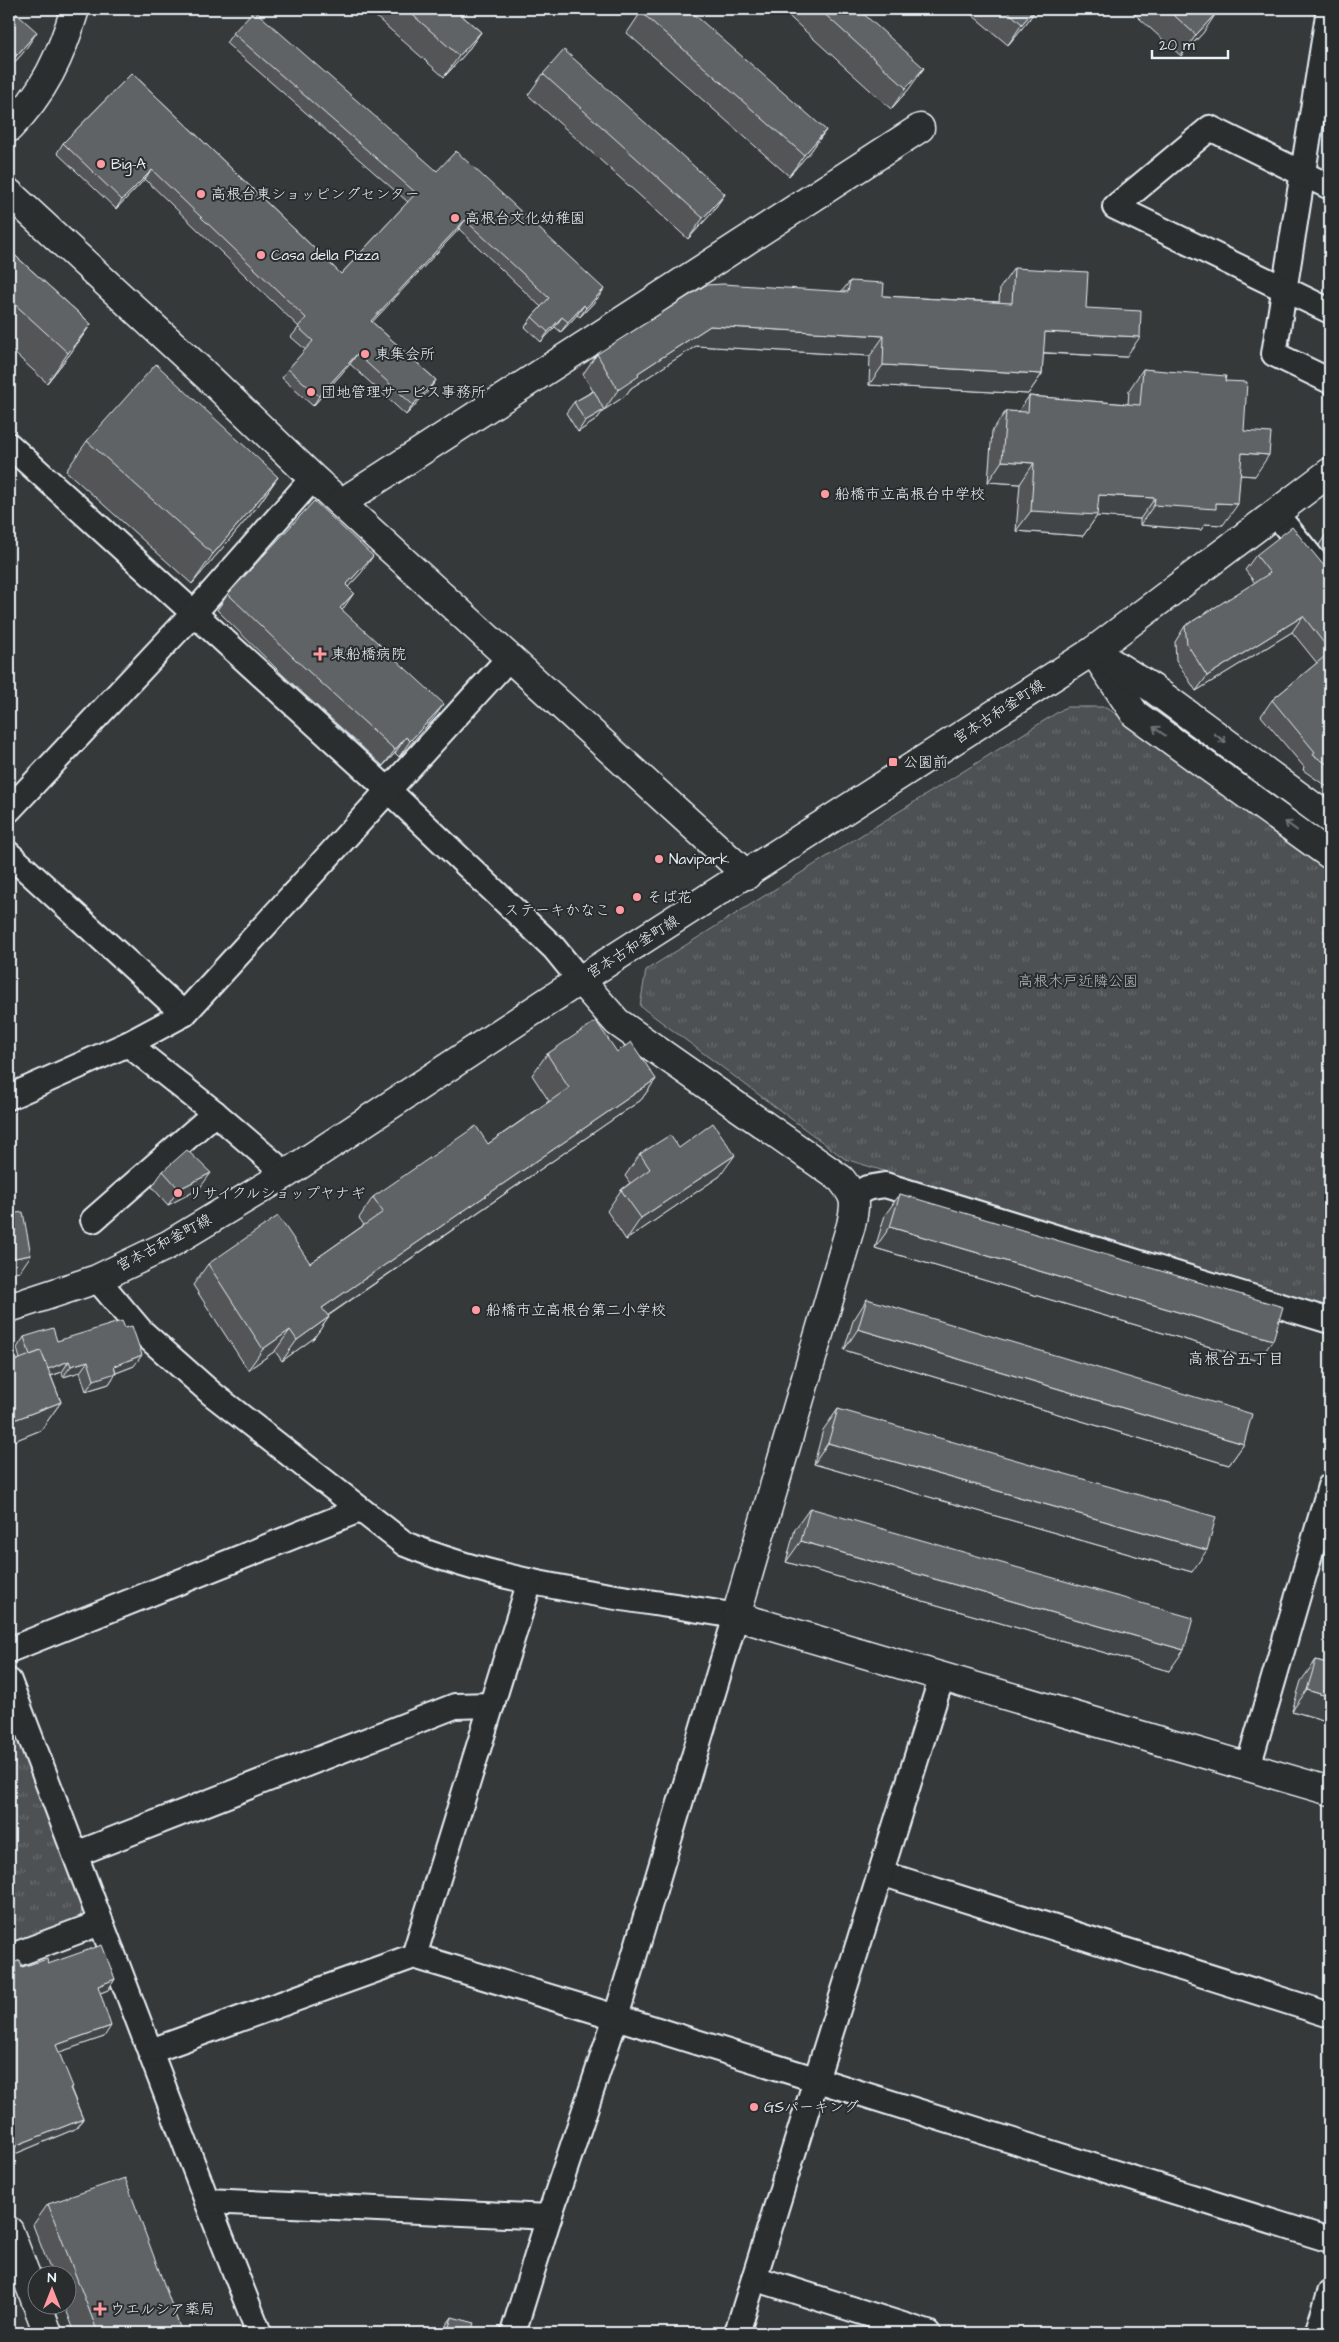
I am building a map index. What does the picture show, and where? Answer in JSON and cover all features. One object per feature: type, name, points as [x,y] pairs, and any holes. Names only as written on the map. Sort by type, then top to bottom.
[{"type":"street","points":[[9,128],[38,94],[56,64],[75,9]]},
{"type":"street","points":[[1329,9],[1326,62],[1302,173],[1274,354],[1330,381]]},
{"type":"street","points":[[341,503],[920,128]]},
{"type":"street","points":[[1330,187],[1210,128],[1115,207],[1284,287],[1330,311]]},
{"type":"street","points":[[9,193],[209,378],[313,478],[747,875]]},
{"type":"street","points":[[9,445],[388,790],[554,948],[617,1022],[841,1179],[854,1195],[855,1205],[851,1225],[616,2017],[549,2217],[513,2333]]},
{"type":"street","name":"宮本古和釜町線","points":[[9,1308],[97,1279],[168,1245],[286,1174],[580,980],[747,875],[1093,651],[1330,472]]},
{"type":"street","points":[[9,810],[194,613],[313,478]]},
{"type":"street","points":[[1275,513],[1330,580]]},
{"type":"street","points":[[1093,651],[1152,688],[1330,818]]},
{"type":"street","points":[[1093,651],[1136,714],[1330,855]]},
{"type":"street","points":[[9,1097],[128,1044],[184,1014],[508,658]]},
{"type":"street","points":[[9,854],[184,1014]]},
{"type":"street","points":[[128,1044],[215,1113],[286,1174]]},
{"type":"street","points":[[93,1220],[215,1113]]},
{"type":"street","points":[[854,1195],[867,1188],[884,1186],[1330,1321]]},
{"type":"street","points":[[97,1279],[141,1331],[211,1394],[405,1544],[440,1558],[530,1581],[736,1616],[1330,1791]]},
{"type":"street","points":[[1248,1767],[1330,1486]]},
{"type":"street","points":[[9,1650],[360,1510]]},
{"type":"street","points":[[414,1956],[530,1581]]},
{"type":"street","points":[[737,2333],[942,1676]]},
{"type":"street","points":[[9,1681],[206,2201],[259,2333]]},
{"type":"street","points":[[76,1854],[455,1706],[492,1705]]},
{"type":"street","points":[[881,1873],[1330,2015]]},
{"type":"street","points":[[9,1957],[100,1923]]},
{"type":"street","points":[[151,2052],[414,1956],[616,2017],[1330,2240]]},
{"type":"street","points":[[206,2201],[549,2217]]},
{"type":"street","points":[[9,2231],[48,2333]]},
{"type":"street","points":[[754,2278],[928,2333]]},
{"type":"street","points":[[1317,2333],[1330,2293]]},
{"type":"green space","points":[[1151,699],[1330,828],[1330,845],[1141,704]]},
{"type":"green space","name":"高根木戸近隣公園","points":[[1066,707],[1106,707],[1330,869],[1330,1308],[845,1159],[640,1006],[646,970]]},
{"type":"green space","points":[[9,1716],[83,1907],[79,1920],[9,1947]]},
{"type":"building","points":[[9,9],[37,32],[17,55],[9,48]]},
{"type":"building","points":[[406,9],[454,9],[481,32],[459,56]]},
{"type":"building","points":[[644,9],[688,9],[826,130],[804,155],[641,12]]},
{"type":"building","points":[[819,9],[858,9],[924,68],[906,88]]},
{"type":"building","points":[[1005,9],[1035,9],[1022,24]]},
{"type":"building","points":[[1167,9],[1214,9],[1217,12],[1196,35]]},
{"type":"building","points":[[254,10],[437,171],[456,151],[604,289],[586,308],[584,305],[568,322],[562,317],[548,332],[532,317],[549,298],[465,220],[371,321],[436,380],[413,405],[357,354],[319,396],[288,369],[313,341],[298,327],[306,318],[152,170],[122,200],[63,143],[132,73],[341,274],[416,193],[233,33]]},
{"type":"building","points":[[564,50],[725,194],[703,218],[543,74]]},
{"type":"building","points":[[9,250],[91,324],[68,353],[9,299]]},
{"type":"building","points":[[1014,268],[1088,272],[1086,308],[1141,311],[1140,337],[1045,332],[1042,374],[883,365],[884,336],[710,326],[638,373],[639,376],[618,390],[597,354],[706,285],[723,284],[848,292],[850,281],[884,283],[883,296],[1012,303]]},
{"type":"building","points":[[156,364],[278,477],[213,554],[87,441]]},
{"type":"building","points":[[1143,369],[1226,376],[1225,381],[1247,382],[1244,431],[1271,433],[1269,455],[1242,453],[1238,504],[1216,503],[1216,509],[1154,505],[1155,498],[1099,495],[1097,515],[1031,511],[1034,463],[1002,461],[1006,411],[1028,412],[1029,396],[1140,405]]},
{"type":"building","points":[[594,391],[604,410],[585,421],[574,402]]},
{"type":"building","points":[[314,501],[373,556],[346,585],[354,593],[340,608],[444,704],[410,741],[406,737],[395,750],[296,660],[228,594]]},
{"type":"building","points":[[1292,527],[1330,573],[1330,651],[1303,616],[1207,676],[1187,644],[1185,626],[1270,573],[1256,555]]},
{"type":"building","points":[[1330,652],[1330,680],[1326,683],[1330,688],[1330,766],[1313,755],[1315,752],[1272,700]]},
{"type":"building","points":[[596,1021],[617,1052],[631,1042],[656,1079],[322,1308],[329,1317],[297,1340],[290,1330],[263,1349],[208,1264],[278,1216],[310,1263],[383,1212],[373,1197],[476,1126],[488,1144],[569,1088],[547,1054]]},
{"type":"building","points":[[713,1123],[735,1155],[641,1218],[621,1190],[650,1169],[640,1154],[670,1135],[679,1148]]},
{"type":"building","points":[[187,1150],[211,1173],[179,1189],[163,1171]]},
{"type":"building","points":[[900,1194],[1283,1307],[1273,1340],[890,1227]]},
{"type":"building","points":[[9,1201],[11,1214],[23,1212],[31,1255],[9,1259]]},
{"type":"building","points":[[867,1299],[1252,1414],[1244,1444],[858,1329]]},
{"type":"building","points":[[122,1321],[125,1328],[132,1326],[142,1355],[114,1366],[116,1373],[94,1380],[88,1361],[71,1366],[69,1361],[48,1369],[41,1351],[30,1355],[24,1337],[53,1328],[57,1341]]},
{"type":"building","points":[[41,1351],[61,1402],[9,1422],[9,1363]]},
{"type":"building","points":[[838,1409],[1216,1517],[1207,1550],[828,1443]]},
{"type":"building","points":[[810,1508],[1193,1618],[1184,1650],[801,1541]]},
{"type":"building","points":[[1316,1660],[1330,1664],[1330,1697],[1307,1690]]},
{"type":"building","points":[[102,1945],[115,1979],[98,1986],[111,2026],[56,2045],[73,2087],[70,2088],[83,2119],[17,2145],[9,2123],[9,1965],[20,1960],[22,1967],[47,1959],[48,1964]]},
{"type":"building","points":[[125,2178],[182,2333],[98,2333],[78,2281],[78,2264],[71,2264],[48,2204]]},
{"type":"building","points":[[452,2317],[475,2323],[472,2331],[480,2333],[447,2333]]},
{"type":"place","name":"Big-A","points":[[101,164]]},
{"type":"place","name":"高根台東ショッピングセンター","points":[[201,194]]},
{"type":"place","name":"高根台文化幼稚園","points":[[455,218]]},
{"type":"place","name":"Casa della Pizza","points":[[261,255]]},
{"type":"place","name":"東集会所","points":[[365,354]]},
{"type":"place","name":"団地管理サービス事務所","points":[[311,392]]},
{"type":"place","name":"船橋市立高根台中学校","points":[[825,494]]},
{"type":"place","name":"東船橋病院","points":[[320,654]]},
{"type":"place","name":"公園前","points":[[893,762]]},
{"type":"place","name":"Navipark","points":[[659,859]]},
{"type":"place","name":"そば花","points":[[637,897]]},
{"type":"place","name":"ステーキかなこ","points":[[620,910]]},
{"type":"place","name":"リサイクルショップヤナギ","points":[[178,1193]]},
{"type":"place","name":"船橋市立高根台第二小学校","points":[[476,1310]]},
{"type":"place","name":"GSパーキング","points":[[754,2107]]},
{"type":"place","name":"ウエルシア薬局","points":[[100,2309]]},
{"type":"district","name":"高根台五丁目","points":[[1236,1359]]}]
